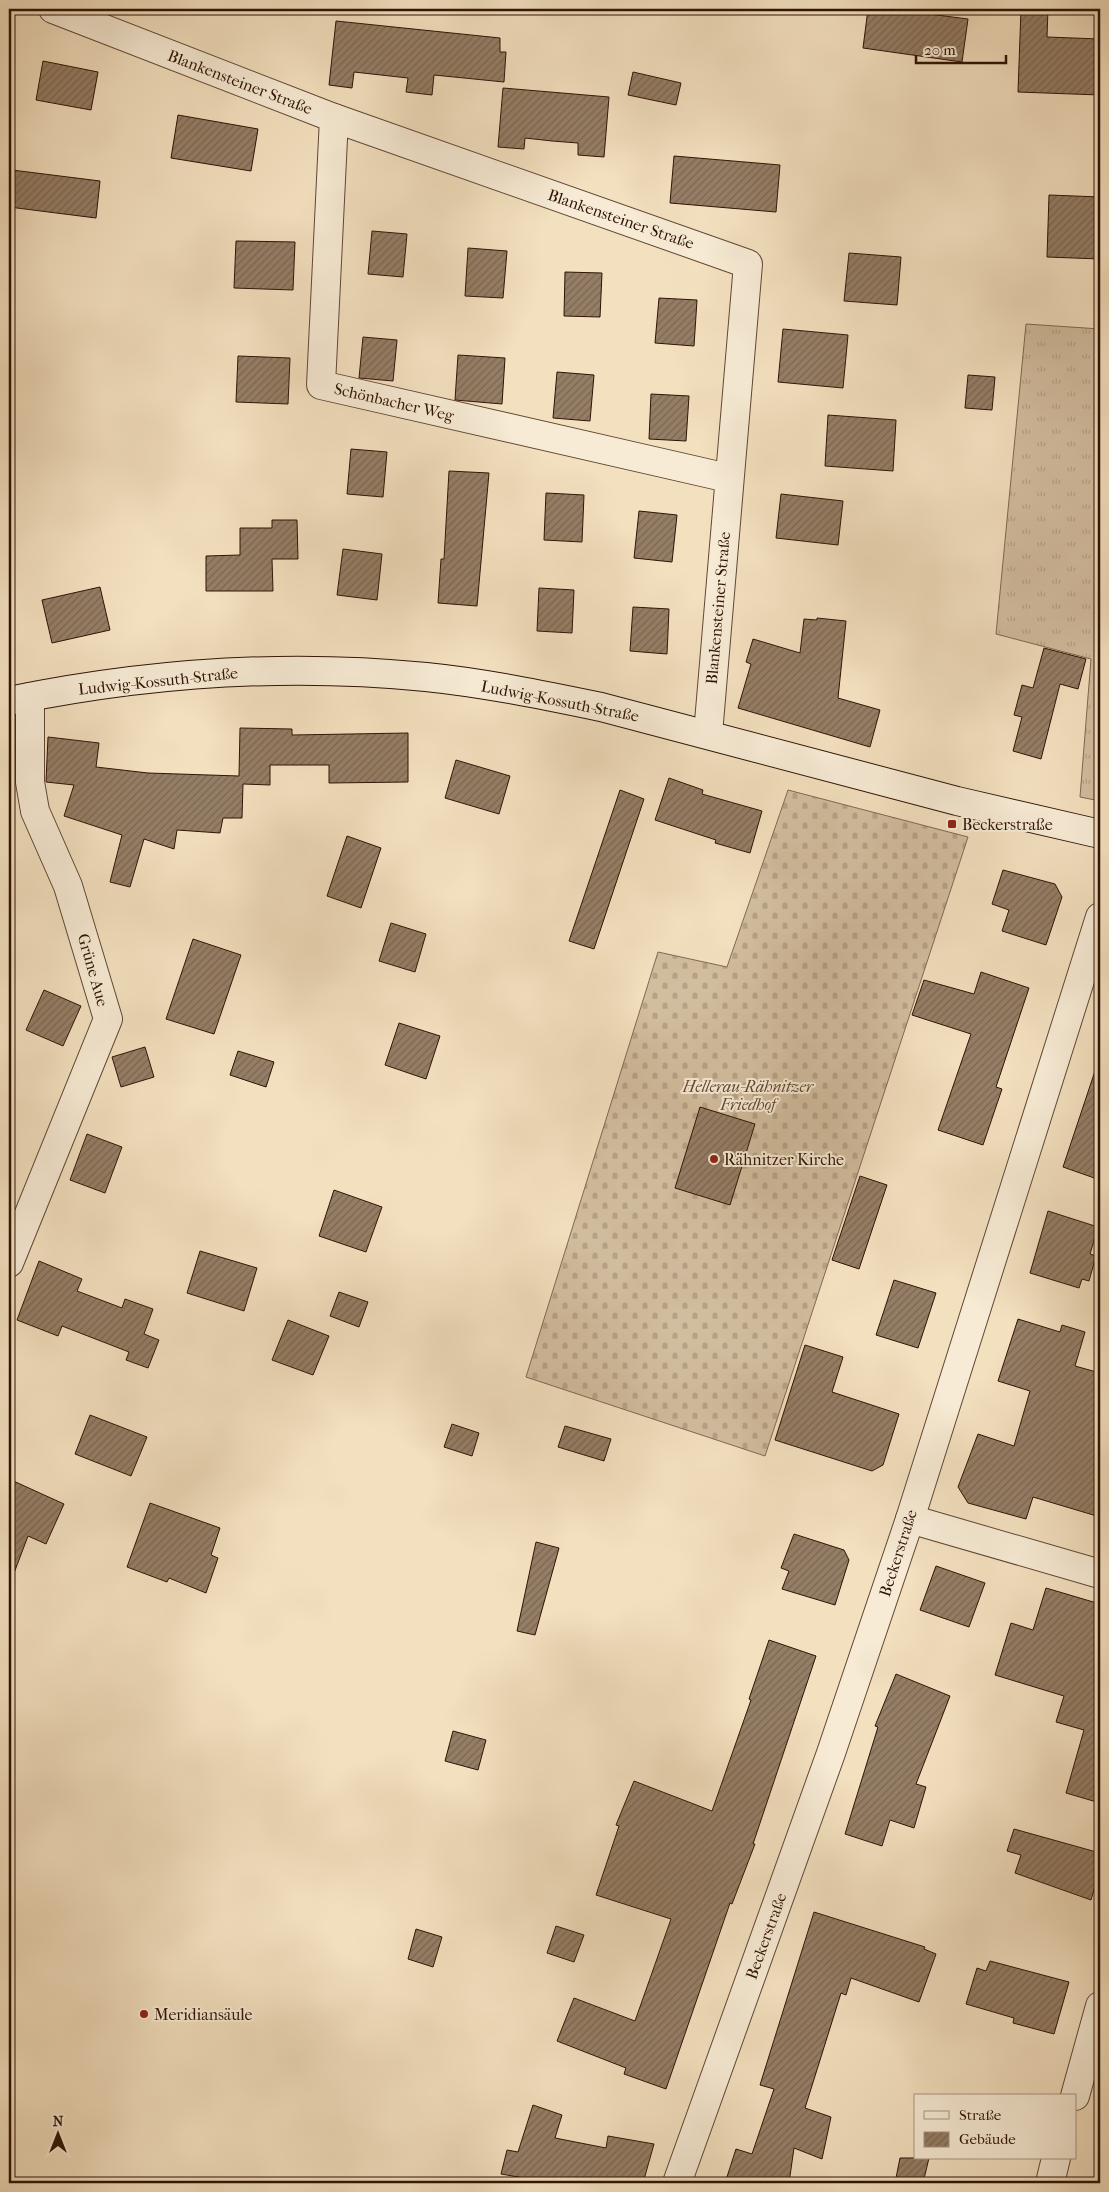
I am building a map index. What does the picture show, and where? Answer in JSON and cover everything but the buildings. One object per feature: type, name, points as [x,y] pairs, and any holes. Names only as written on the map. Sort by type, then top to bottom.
[{"type":"street","name":"Blankensteiner Straße","points":[[53,9],[334,118],[748,264],[728,478],[708,734]]},
{"type":"street","name":"Schönbacher Weg","points":[[334,118],[321,385],[728,478]]},
{"type":"street","name":"Ludwig-Kossuth-Straße","points":[[19,699],[119,683],[206,674],[302,670],[363,672],[430,678],[545,696],[708,734],[957,801],[1100,834]]},
{"type":"street","name":"Grüne Aue","points":[[9,1263],[108,1019],[68,886],[35,811],[19,699]]},
{"type":"street","name":"Beckerstraße","points":[[677,2183],[831,1753],[910,1519],[1100,917]]},
{"type":"street","points":[[910,1519],[1100,1574]]},
{"type":"street","points":[[1075,2094],[1100,2006]]},
{"type":"street","points":[[1050,2183],[1056,2160]]},
{"type":"green space","points":[[1026,324],[1100,329],[1100,801],[1080,797],[1091,659],[996,634]]},
{"type":"green space","name":"Hellerau-Rähnitzer Friedhof","points":[[788,790],[968,837],[765,1456],[526,1377],[658,952],[727,967]]},
{"type":"place","name":"Beckerstraße","points":[[952,824]]},
{"type":"place","name":"Rähnitzer Kirche","points":[[714,1159]]},
{"type":"place","name":"Meridiansäule","points":[[144,2014]]}]
